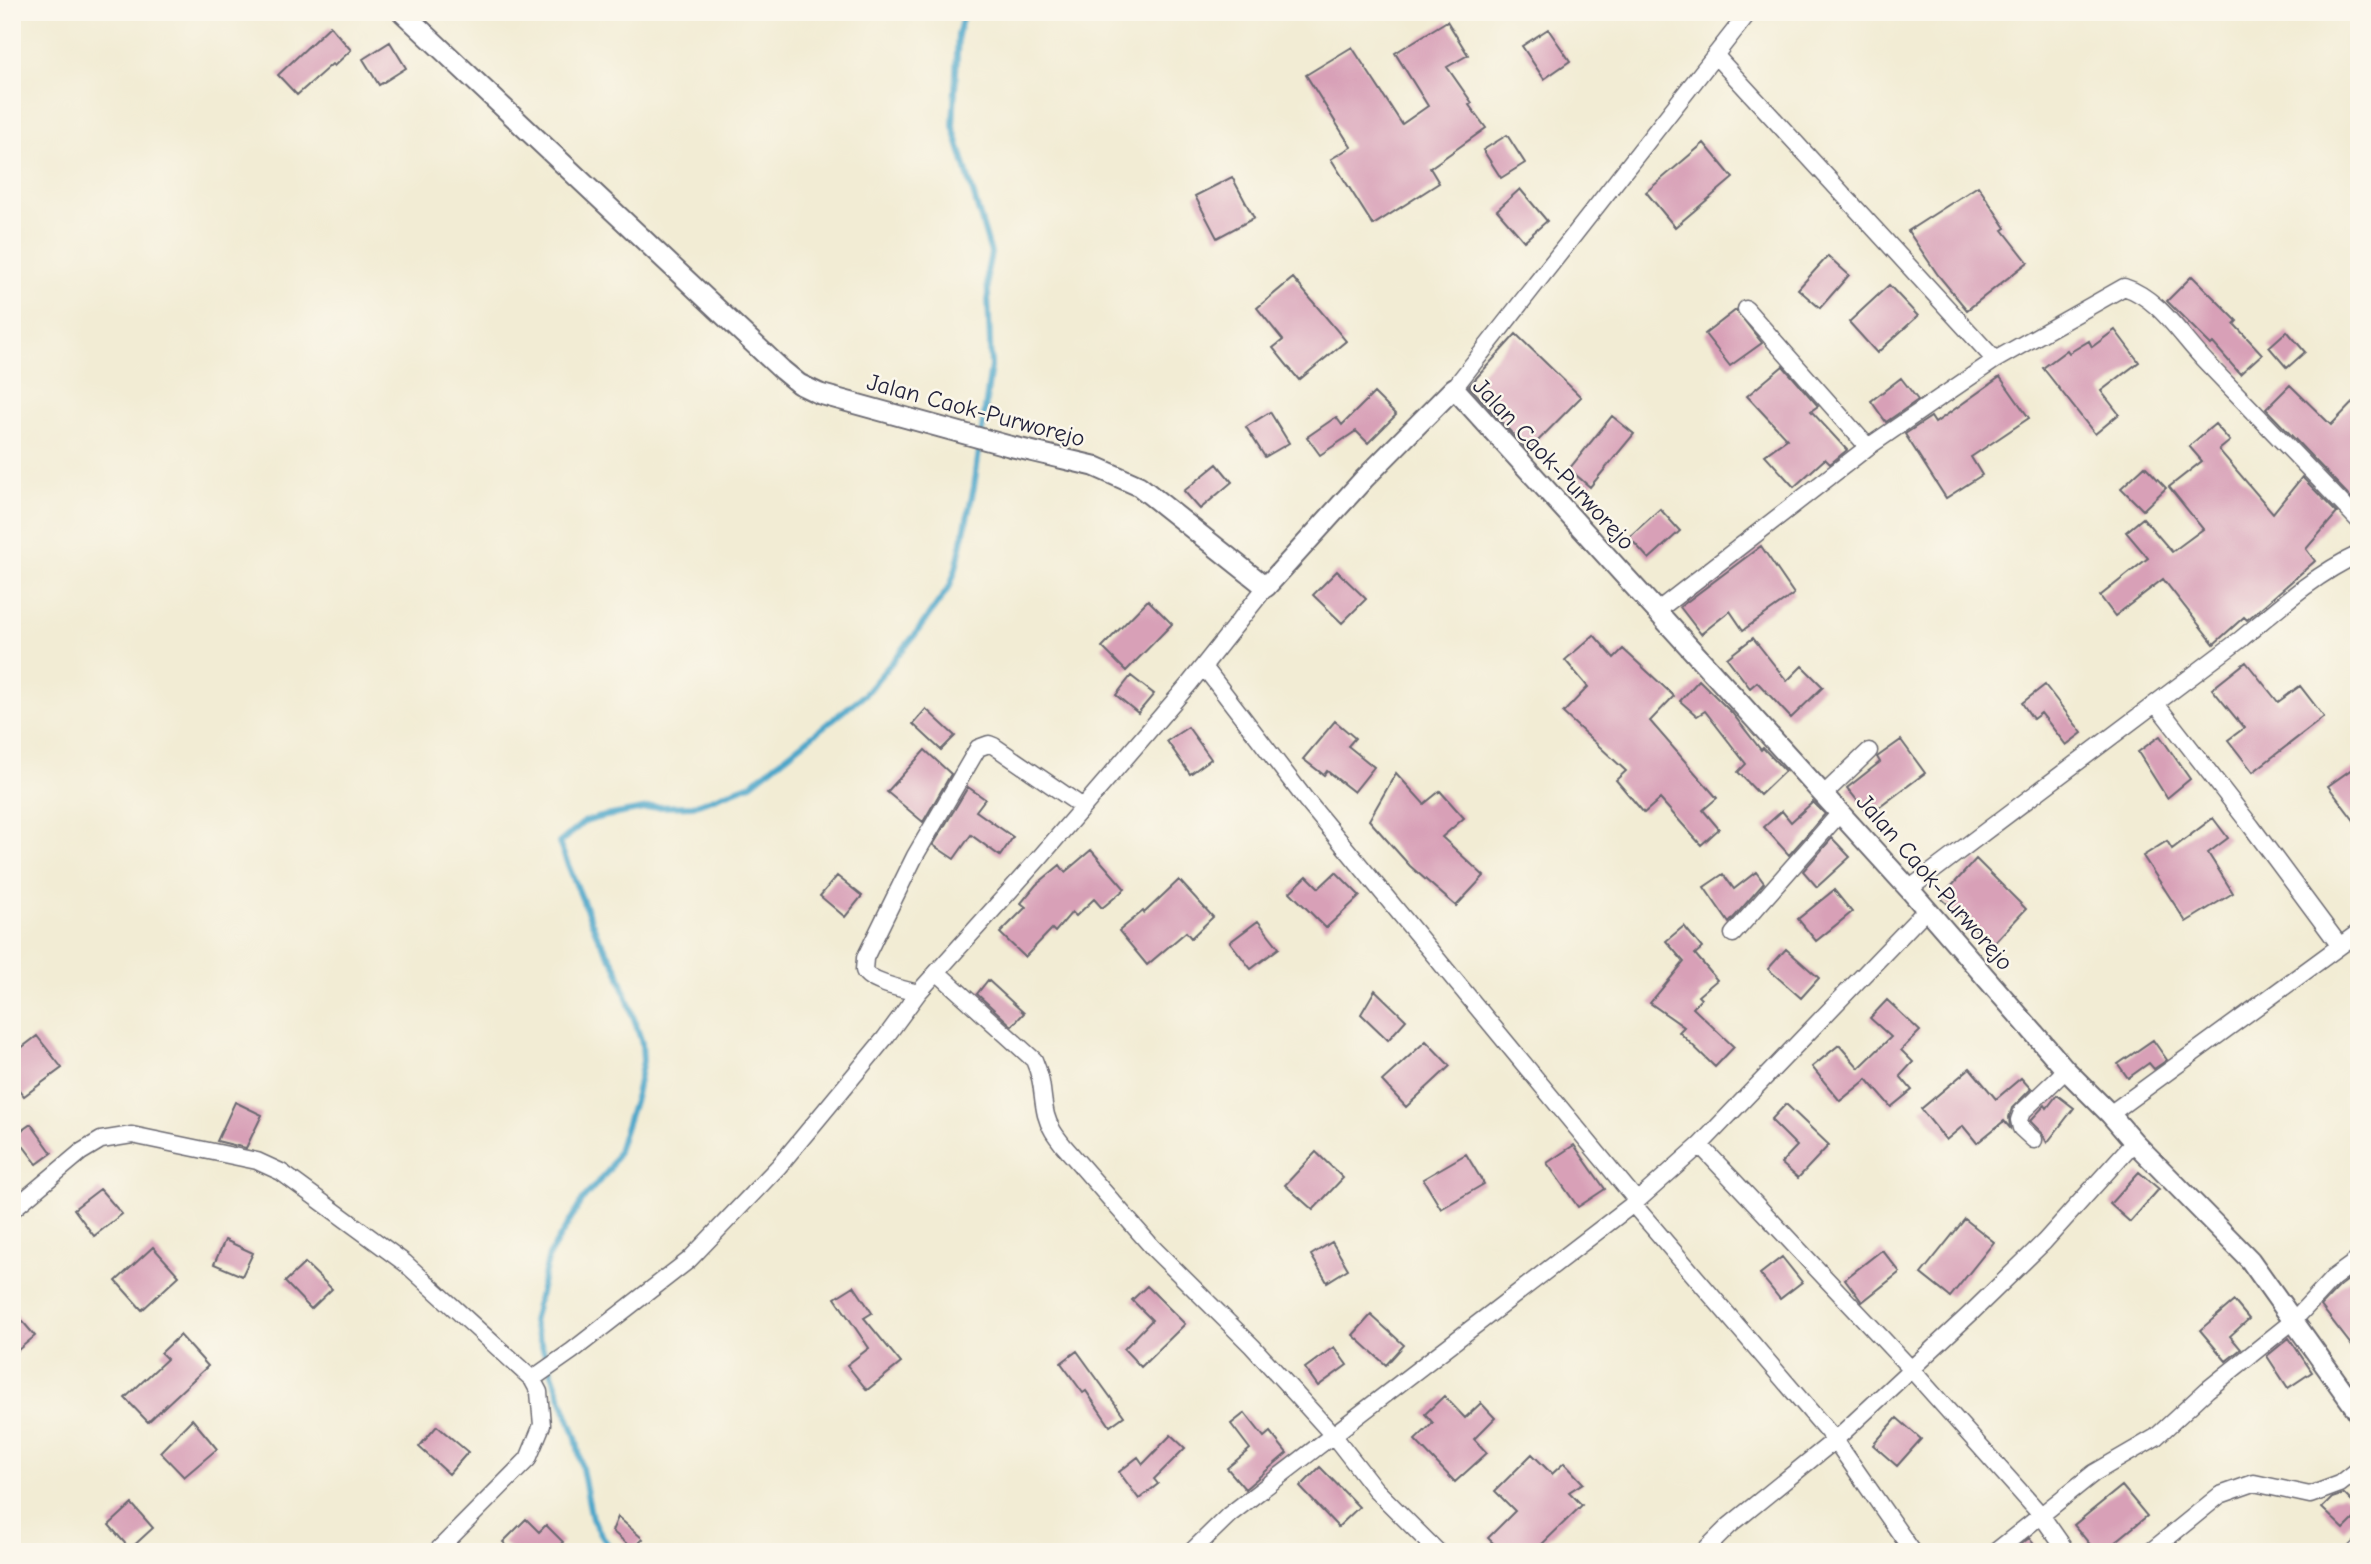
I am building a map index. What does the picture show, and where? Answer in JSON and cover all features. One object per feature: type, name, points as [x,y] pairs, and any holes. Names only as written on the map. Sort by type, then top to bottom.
[{"type":"street","name":"Jalan Caok-Purworejo","points":[[402,12],[799,384],[820,394],[1009,446],[1094,466],[1139,486],[1266,587],[1364,479],[1454,388],[1824,794],[2066,1070],[2250,1260],[2359,1413]]},
{"type":"street","points":[[1454,388],[1749,12]]},
{"type":"street","points":[[1715,55],[1996,360]]},
{"type":"street","points":[[1657,611],[1868,447],[1941,396],[1996,360],[2123,286],[2138,291],[2151,300],[2193,348],[2359,521]]},
{"type":"street","points":[[1746,309],[1868,447]]},
{"type":"street","points":[[1909,889],[2156,704],[2291,597],[2338,564],[2359,554]]},
{"type":"street","points":[[538,1374],[572,1351],[689,1260],[779,1166],[885,1038],[918,993],[1204,667],[1266,587]]},
{"type":"street","points":[[1204,667],[1315,811],[1635,1203],[1835,1440],[1913,1552]]},
{"type":"street","points":[[2156,704],[2340,946]]},
{"type":"street","points":[[918,993],[873,980],[864,970],[865,958],[915,856],[978,748],[989,744],[995,746],[1083,807]]},
{"type":"street","points":[[1824,794],[1869,751]]},
{"type":"street","points":[[1733,934],[1840,813]]},
{"type":"street","points":[[1191,1552],[1228,1515],[1635,1203],[1700,1145],[1927,909]]},
{"type":"street","points":[[2110,1114],[2359,932]]},
{"type":"street","points":[[937,972],[1034,1060],[1041,1077],[1046,1115],[1052,1130],[1063,1145],[1153,1248],[1252,1346],[1333,1435],[1375,1489],[1438,1552]]},
{"type":"street","points":[[2034,1140],[2021,1128],[2019,1120],[2022,1112],[2066,1070]]},
{"type":"street","points":[[12,1210],[81,1152],[102,1140],[132,1135],[257,1161],[281,1172],[405,1263],[538,1374],[542,1425],[528,1459],[436,1552]]},
{"type":"street","points":[[1703,1552],[1729,1526],[1835,1440],[1911,1369],[2044,1242],[2134,1142]]},
{"type":"street","points":[[1700,1145],[1911,1369],[2041,1515],[2067,1552]]},
{"type":"street","points":[[1995,1552],[2094,1473],[2156,1437],[2217,1382],[2293,1321],[2333,1278],[2359,1259]]},
{"type":"street","points":[[2150,1552],[2220,1495],[2254,1483],[2310,1494],[2340,1484],[2359,1469]]},
{"type":"street","points":[[2355,1552],[2359,1548]]},
{"type":"building","points":[[1447,21],[1468,55],[1447,67],[1486,128],[1430,168],[1439,183],[1373,225],[1331,159],[1351,147],[1306,75],[1352,47],[1402,124],[1428,106],[1395,53]]},
{"type":"building","points":[[330,26],[351,50],[297,95],[278,75]]},
{"type":"building","points":[[1548,29],[1570,61],[1544,79],[1522,46]]},
{"type":"building","points":[[390,42],[406,68],[379,85],[363,59]]},
{"type":"building","points":[[1507,135],[1525,163],[1501,178],[1483,150]]},
{"type":"building","points":[[1704,143],[1733,178],[1675,227],[1646,192]]},
{"type":"building","points":[[1232,177],[1254,218],[1217,238],[1195,196]]},
{"type":"building","points":[[1978,186],[2006,228],[2003,230],[2028,262],[1967,310],[1938,275],[1908,231]]},
{"type":"building","points":[[1520,189],[1547,221],[1524,241],[1497,210]]},
{"type":"building","points":[[1828,256],[1849,275],[1820,308],[1798,289]]},
{"type":"building","points":[[2192,276],[2237,321],[2234,324],[2262,354],[2240,374],[2213,343],[2211,345],[2167,301]]},
{"type":"building","points":[[1293,278],[1346,341],[1299,380],[1273,348],[1283,340],[1257,308]]},
{"type":"building","points":[[1889,285],[1918,316],[1877,353],[1849,322]]},
{"type":"building","points":[[1736,310],[1762,343],[1730,366],[1705,334]]},
{"type":"building","points":[[2115,330],[2139,362],[2101,391],[2119,414],[2095,434],[2043,368],[2067,350],[2069,353],[2089,341],[2092,347]]},
{"type":"building","points":[[2287,331],[2305,352],[2287,368],[2269,347]]},
{"type":"building","points":[[1516,334],[1581,397],[1528,451],[1469,386]]},
{"type":"building","points":[[1783,366],[1818,406],[1811,411],[1847,450],[1830,464],[1825,459],[1794,487],[1765,455],[1787,439],[1747,396]]},
{"type":"building","points":[[2000,377],[2029,418],[1971,457],[1982,475],[1946,498],[1905,434],[1931,417],[1935,423]]},
{"type":"building","points":[[1901,378],[1918,400],[1886,422],[1871,401]]},
{"type":"building","points":[[2290,385],[2331,425],[2359,396],[2359,506],[2266,409]]},
{"type":"building","points":[[1374,393],[1396,415],[1368,443],[1356,431],[1320,455],[1307,437],[1336,417],[1342,425]]},
{"type":"building","points":[[1270,412],[1289,443],[1265,457],[1246,427]]},
{"type":"building","points":[[1612,416],[1634,434],[1590,487],[1569,469]]},
{"type":"building","points":[[2215,424],[2230,441],[2219,450],[2273,513],[2302,477],[2337,513],[2306,549],[2315,561],[2247,620],[2244,617],[2214,644],[2163,579],[2115,616],[2100,596],[2148,558],[2126,532],[2143,518],[2172,552],[2203,529],[2169,487],[2202,461],[2189,446]]},
{"type":"building","points":[[1217,464],[1232,482],[1200,509],[1184,491]]},
{"type":"building","points":[[2145,466],[2166,488],[2143,510],[2121,488]]},
{"type":"building","points":[[1660,509],[1680,531],[1649,559],[1629,537]]},
{"type":"building","points":[[1761,546],[1794,594],[1743,630],[1730,611],[1701,634],[1680,607]]},
{"type":"building","points":[[1337,571],[1366,599],[1342,623],[1313,595]]},
{"type":"building","points":[[1148,600],[1172,624],[1126,671],[1102,647]]},
{"type":"building","points":[[1594,635],[1614,658],[1623,649],[1674,696],[1650,721],[1717,798],[1703,810],[1719,829],[1701,845],[1660,799],[1644,813],[1616,780],[1626,771],[1563,713],[1588,687],[1565,660]]},
{"type":"building","points":[[1753,638],[1787,681],[1802,666],[1823,687],[1791,718],[1757,682],[1750,688],[1727,658]]},
{"type":"building","points":[[2246,662],[2278,702],[2300,686],[2324,717],[2253,772],[2228,740],[2244,728],[2212,689]]},
{"type":"building","points":[[1131,676],[1154,694],[1138,713],[1116,695]]},
{"type":"building","points":[[1699,680],[1732,713],[1761,750],[1763,748],[1785,771],[1760,795],[1738,772],[1746,764],[1705,711],[1697,716],[1680,701]]},
{"type":"building","points":[[2045,685],[2082,733],[2066,745],[2041,713],[2033,719],[2022,703]]},
{"type":"building","points":[[926,709],[955,736],[941,750],[913,724]]},
{"type":"building","points":[[1335,721],[1355,738],[1348,746],[1374,767],[1354,792],[1327,771],[1324,775],[1303,759]]},
{"type":"building","points":[[1188,727],[1211,759],[1190,774],[1167,741]]},
{"type":"building","points":[[2160,736],[2190,779],[2167,798],[2138,752]]},
{"type":"building","points":[[1901,740],[1925,773],[1869,815],[1847,788],[1880,762],[1877,757]]},
{"type":"building","points":[[925,750],[951,774],[923,822],[887,792]]},
{"type":"building","points":[[2359,764],[2359,827],[2328,786]]},
{"type":"building","points":[[1396,773],[1424,804],[1440,791],[1464,818],[1442,837],[1484,876],[1456,906],[1410,866],[1369,820]]},
{"type":"building","points":[[968,787],[985,799],[976,811],[1013,837],[1000,856],[971,835],[954,859],[933,845]]},
{"type":"building","points":[[1813,802],[1825,814],[1789,855],[1764,827],[1782,811],[1791,822]]},
{"type":"building","points":[[2213,818],[2228,838],[2208,853],[2233,893],[2186,922],[2143,856],[2167,841],[2172,849]]},
{"type":"building","points":[[1832,838],[1850,857],[1817,887],[1803,871]]},
{"type":"building","points":[[1091,850],[1125,889],[1102,908],[1094,899],[1076,916],[1072,912],[1055,932],[1052,929],[1025,957],[1000,933],[1026,907],[1021,903],[1036,885],[1060,865],[1065,872]]},
{"type":"building","points":[[1976,859],[2026,909],[1992,945],[1941,898]]},
{"type":"building","points":[[1336,872],[1360,896],[1326,928],[1290,892],[1307,876],[1319,888]]},
{"type":"building","points":[[1756,872],[1764,883],[1729,923],[1704,887],[1723,874],[1734,889]]},
{"type":"building","points":[[837,876],[862,896],[845,917],[820,896]]},
{"type":"building","points":[[1179,880],[1213,917],[1191,938],[1186,932],[1147,965],[1119,931],[1143,911],[1144,913]]},
{"type":"building","points":[[1834,890],[1852,912],[1816,941],[1798,919]]},
{"type":"building","points":[[1258,921],[1279,948],[1251,969],[1230,942]]},
{"type":"building","points":[[1684,926],[1702,948],[1695,954],[1717,980],[1698,996],[1701,999],[1693,1008],[1734,1047],[1715,1067],[1679,1032],[1684,1027],[1650,1003],[1684,962],[1666,941]]},
{"type":"building","points":[[1786,949],[1819,978],[1801,998],[1768,969]]},
{"type":"building","points":[[988,980],[1024,1013],[1012,1026],[977,994]]},
{"type":"building","points":[[1375,990],[1406,1020],[1388,1040],[1361,1014]]},
{"type":"building","points":[[1887,1000],[1920,1031],[1901,1050],[1913,1062],[1900,1076],[1912,1090],[1891,1107],[1867,1079],[1840,1101],[1812,1067],[1839,1045],[1859,1068],[1891,1037],[1870,1018]]},
{"type":"building","points":[[37,1036],[62,1068],[24,1096],[12,1081],[12,1055]]},
{"type":"building","points":[[2153,1040],[2167,1060],[2154,1069],[2149,1063],[2128,1078],[2118,1064]]},
{"type":"building","points":[[1426,1041],[1450,1066],[1406,1107],[1382,1081]]},
{"type":"building","points":[[1970,1068],[1996,1099],[2021,1078],[2031,1089],[2012,1108],[2010,1128],[2004,1121],[1977,1143],[1963,1126],[1946,1140],[1921,1109]]},
{"type":"building","points":[[2057,1095],[2074,1108],[2047,1143],[2042,1133],[2030,1121],[2045,1105],[2047,1108]]},
{"type":"building","points":[[235,1102],[262,1115],[246,1148],[217,1141]]},
{"type":"building","points":[[1786,1104],[1829,1145],[1798,1178],[1781,1163],[1797,1146],[1771,1120]]},
{"type":"building","points":[[31,1124],[52,1153],[37,1164],[15,1135]]},
{"type":"building","points":[[1574,1145],[1605,1189],[1578,1207],[1547,1163]]},
{"type":"building","points":[[1316,1152],[1343,1178],[1313,1210],[1285,1185]]},
{"type":"building","points":[[1466,1154],[1484,1184],[1441,1209],[1423,1179]]},
{"type":"building","points":[[2139,1172],[2159,1189],[2130,1222],[2110,1204]]},
{"type":"building","points":[[100,1189],[122,1214],[94,1236],[74,1209]]},
{"type":"building","points":[[1965,1219],[1994,1242],[1950,1297],[1921,1274]]},
{"type":"building","points":[[225,1240],[253,1253],[242,1276],[214,1264]]},
{"type":"building","points":[[1332,1242],[1348,1269],[1327,1282],[1311,1255]]},
{"type":"building","points":[[153,1247],[179,1276],[142,1310],[116,1281]]},
{"type":"building","points":[[1882,1250],[1900,1272],[1862,1302],[1845,1279]]},
{"type":"building","points":[[1782,1257],[1802,1282],[1780,1299],[1760,1274]]},
{"type":"building","points":[[305,1263],[332,1289],[311,1309],[285,1282]]},
{"type":"building","points":[[2359,1272],[2359,1355],[2321,1306],[2340,1286]]},
{"type":"building","points":[[854,1286],[872,1313],[864,1318],[901,1363],[867,1390],[847,1365],[869,1348],[835,1298]]},
{"type":"building","points":[[1147,1286],[1185,1324],[1141,1367],[1124,1349],[1152,1320],[1132,1300]]},
{"type":"building","points":[[2234,1301],[2249,1319],[2230,1336],[2241,1349],[2226,1361],[2200,1330]]},
{"type":"building","points":[[12,1309],[35,1336],[12,1355]]},
{"type":"building","points":[[1371,1315],[1404,1345],[1386,1365],[1353,1335]]},
{"type":"building","points":[[180,1335],[208,1366],[148,1422],[125,1398],[167,1359],[161,1353]]},
{"type":"building","points":[[2289,1338],[2312,1372],[2288,1388],[2267,1356]]},
{"type":"building","points":[[1334,1347],[1347,1365],[1318,1386],[1305,1368]]},
{"type":"building","points":[[1077,1351],[1124,1416],[1110,1426],[1086,1391],[1083,1393],[1061,1363]]},
{"type":"building","points":[[1444,1396],[1465,1418],[1481,1403],[1495,1418],[1474,1439],[1487,1453],[1455,1482],[1415,1440],[1433,1423],[1425,1414]]},
{"type":"building","points":[[1245,1413],[1264,1437],[1270,1432],[1287,1453],[1245,1489],[1227,1468],[1250,1449],[1231,1424]]},
{"type":"building","points":[[1897,1418],[1921,1439],[1897,1466],[1873,1445]]},
{"type":"building","points":[[192,1419],[217,1449],[184,1477],[160,1452]]},
{"type":"building","points":[[437,1426],[468,1452],[449,1474],[419,1447]]},
{"type":"building","points":[[1171,1435],[1185,1448],[1154,1479],[1158,1484],[1139,1499],[1119,1472],[1138,1457],[1143,1464]]},
{"type":"building","points":[[1532,1454],[1552,1474],[1564,1463],[1583,1483],[1569,1492],[1582,1505],[1534,1552],[1502,1552],[1488,1538],[1515,1511],[1495,1491]]},
{"type":"building","points":[[1320,1467],[1359,1507],[1338,1527],[1300,1487]]},
{"type":"building","points":[[2122,1486],[2147,1516],[2103,1552],[2096,1552],[2074,1525]]},
{"type":"building","points":[[2344,1494],[2359,1509],[2359,1514],[2344,1529],[2322,1508],[2332,1498]]},
{"type":"building","points":[[132,1504],[153,1528],[130,1549],[109,1525]]},
{"type":"building","points":[[618,1517],[643,1539],[633,1549],[612,1531]]},
{"type":"building","points":[[526,1519],[539,1532],[546,1525],[563,1542],[553,1552],[513,1552],[503,1542]]},
{"type":"building","points":[[2029,1538],[2040,1552],[2012,1552]]},
{"type":"waterway","points":[[617,1552],[608,1545],[592,1519],[576,1438],[533,1322],[549,1255],[584,1198],[609,1170],[617,1154],[636,1095],[643,1061],[642,1043],[617,968],[597,935],[559,843],[584,822],[654,807],[693,806],[751,784],[865,694],[914,636],[950,586],[974,487],[991,366],[987,272],[991,253],[953,126],[958,35],[964,12]]}]
